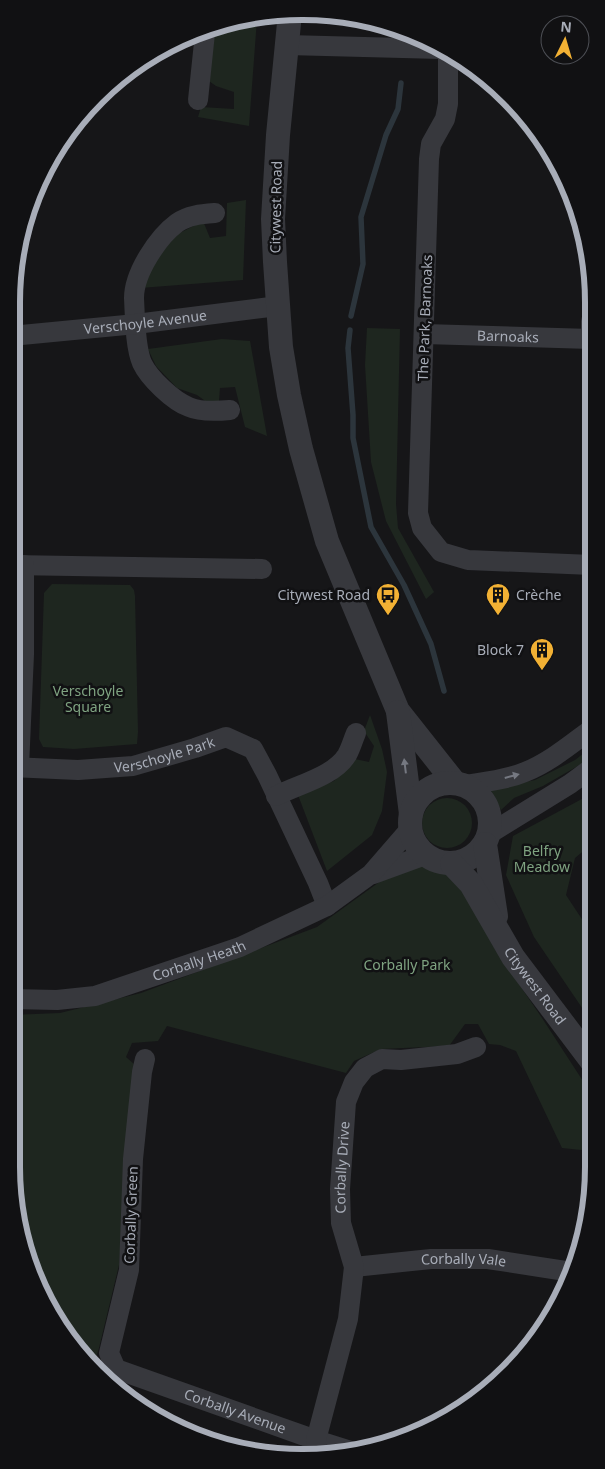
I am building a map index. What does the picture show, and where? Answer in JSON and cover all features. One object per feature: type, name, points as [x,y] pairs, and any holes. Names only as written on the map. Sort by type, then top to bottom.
[{"type":"street","name":"Citywest Road","points":[[289,21],[278,135],[273,219],[281,347],[301,449],[327,541],[398,711],[410,822]]},
{"type":"street","points":[[198,100],[204,38]]},
{"type":"street","points":[[287,45],[426,49]]},
{"type":"street","name":"The Park, Barnoaks","points":[[448,61],[448,104],[445,119],[431,144],[429,159],[418,513],[422,528],[441,552],[468,560],[585,565]]},
{"type":"street","points":[[215,213],[195,215],[178,222],[159,241],[137,277],[134,292],[136,324],[142,363],[167,393],[189,408],[217,412],[230,410]]},
{"type":"street","name":"Verschoyle Avenue","points":[[20,335],[136,324],[278,306]]},
{"type":"street","name":"Barnoaks","points":[[424,334],[585,339]]},
{"type":"street","name":"Verschoyle Park","points":[[20,565],[262,569]]},
{"type":"street","name":"Verschoyle Park","points":[[20,595],[24,654],[20,704]]},
{"type":"street","name":"Citywest Road","points":[[398,711],[460,784]]},
{"type":"street","points":[[276,796],[329,773],[346,756],[356,733]]},
{"type":"street","points":[[585,733],[554,757],[524,773],[497,780],[443,784],[432,787],[418,798],[415,803],[410,822],[412,839],[425,856],[438,862],[452,864],[465,861],[476,854],[487,839],[585,773]]},
{"type":"street","name":"Verschoyle Park","points":[[20,767],[78,770],[133,766],[226,737],[253,749],[318,883],[327,906]]},
{"type":"street","points":[[460,784],[475,791],[483,800],[488,810],[491,822],[487,839]]},
{"type":"street","points":[[371,874],[410,822]]},
{"type":"street","name":"Citywest Road","points":[[487,839],[498,930]]},
{"type":"street","points":[[371,874],[425,856]]},
{"type":"street","name":"Citywest Road","points":[[452,864],[471,884],[513,957],[585,1051]]},
{"type":"street","name":"Corbally Heath","points":[[20,999],[57,1000],[96,996],[240,947],[327,906],[371,874]]},
{"type":"street","name":"Corbally Drive","points":[[316,1440],[348,1319],[354,1267],[341,1223],[340,1189],[346,1102],[354,1082],[365,1068],[382,1060],[457,1054],[476,1047]]},
{"type":"street","name":"Corbally Green","points":[[116,1369],[109,1353],[129,1270],[133,1159],[142,1072],[146,1059]]},
{"type":"street","name":"Corbally Vale","points":[[354,1267],[431,1259],[488,1259],[565,1271]]},
{"type":"street","name":"Corbally Avenue","points":[[116,1369],[338,1447]]},
{"type":"green space","points":[[257,23],[249,126],[198,117],[201,107],[234,109],[234,92],[216,86],[209,81],[213,35]]},
{"type":"green space","points":[[246,200],[243,280],[140,288],[155,259],[178,234],[203,221],[210,238],[226,236],[227,203]]},
{"type":"green space","points":[[367,328],[400,329],[396,504],[398,528],[434,592],[426,599],[386,521],[371,462],[365,365]]},
{"type":"green space","points":[[222,339],[250,341],[267,436],[245,427],[235,387],[220,388],[219,401],[208,403],[197,395],[177,388],[156,366],[148,349]]},
{"type":"green space","name":"Verschoyle Square","points":[[52,584],[130,585],[134,590],[137,744],[74,749],[43,747],[39,739],[44,593]]},
{"type":"green space","points":[[370,715],[382,749],[387,772],[382,811],[372,835],[327,871],[298,795],[334,781],[355,759],[369,762],[374,746],[364,731]]},
{"type":"green space","points":[[585,752],[585,762],[583,763],[543,786],[514,798],[501,810],[490,789],[535,780],[575,760]]},
{"type":"green space","name":"Belfry Meadow","points":[[585,797],[585,850],[575,858],[566,895],[585,924],[585,1012],[534,937],[506,875],[513,836]]},
{"type":"green space","points":[[442,798],[452,798],[465,805],[472,818],[472,828],[465,841],[452,848],[442,848],[433,844],[426,837],[422,828],[422,818],[426,809],[433,802]]},
{"type":"green space","name":"Corbally Park","points":[[422,861],[454,872],[495,949],[585,1084],[585,1150],[562,1148],[516,1051],[500,1045],[489,1044],[478,1024],[465,1024],[449,1046],[381,1049],[354,1061],[346,1073],[167,1026],[158,1041],[132,1043],[126,1057],[134,1064],[119,1265],[96,1358],[78,1338],[49,1291],[35,1257],[25,1222],[20,1166],[20,1015],[60,1013],[141,993],[317,927],[396,870]]},
{"type":"waterway","points":[[351,316],[363,264],[361,217],[386,135],[398,109],[401,83]]},
{"type":"waterway","points":[[350,330],[348,348],[353,438],[371,527],[404,585],[431,644],[444,691]]},
{"type":"place","name":"Citywest Road","points":[[388,616]]},
{"type":"place","name":"Crèche","points":[[498,616]]},
{"type":"place","name":"Block 7","points":[[542,671]]}]
